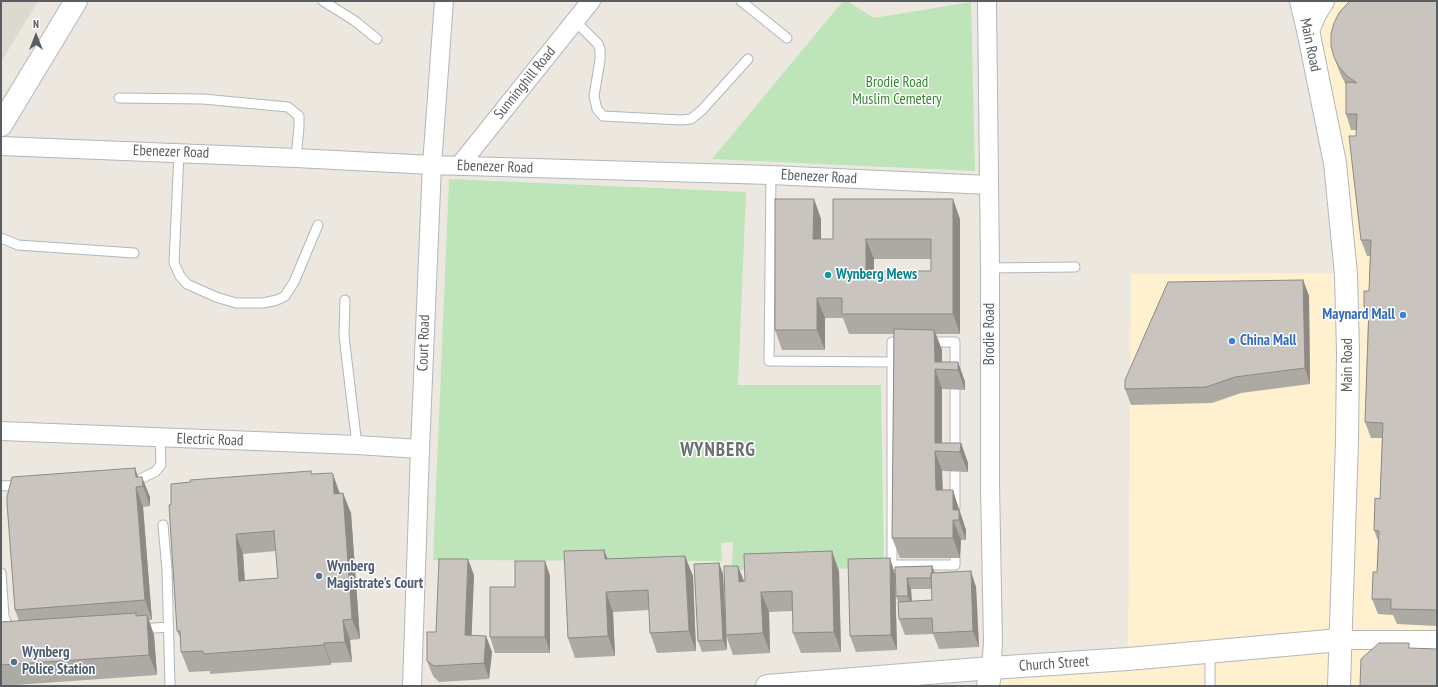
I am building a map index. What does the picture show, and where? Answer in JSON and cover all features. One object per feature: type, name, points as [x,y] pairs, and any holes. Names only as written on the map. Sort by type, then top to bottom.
[{"type":"main road","points":[[1,125],[76,1]]},
{"type":"main road","name":"Main Road","points":[[1301,1],[1334,162],[1346,274],[1348,352],[1347,441],[1339,686]]},
{"type":"main road","points":[[1308,30],[1323,1]]},
{"type":"main road","name":"Church Street","points":[[767,686],[990,677],[1128,659],[1340,640]]},
{"type":"street","name":"Court Road","points":[[412,686],[432,165],[444,1]]},
{"type":"street","name":"Sunninghill Road","points":[[459,166],[591,1]]},
{"type":"street","name":"Brodie Road","points":[[987,1],[990,268],[990,485],[993,644],[990,677]]},
{"type":"street","name":"Ebenezer Road","points":[[1,146],[432,165],[745,174],[989,184]]},
{"type":"street","name":"Electric Road","points":[[1,431],[356,445],[420,449]]},
{"type":"street","points":[[1340,640],[1437,640]]},
{"type":"lane","points":[[323,1],[355,21],[377,39]]},
{"type":"lane","points":[[741,1],[787,38]]},
{"type":"lane","points":[[575,21],[598,44],[600,49],[600,60],[594,96],[597,109],[603,116],[681,120],[691,119],[702,110],[748,59]]},
{"type":"lane","points":[[119,98],[203,99],[288,107],[299,116],[300,127],[296,158]]},
{"type":"lane","points":[[179,153],[174,263],[180,276],[187,284],[216,297],[236,303],[264,303],[277,300],[286,296],[294,282],[318,226]]},
{"type":"lane","points":[[771,175],[769,361],[892,362]]},
{"type":"lane","points":[[1,238],[18,245],[134,253]]},
{"type":"lane","points":[[990,268],[1075,267]]},
{"type":"lane","points":[[345,300],[344,336],[356,445]]},
{"type":"lane","points":[[955,510],[955,342],[892,342],[892,565],[955,565],[955,558]]},
{"type":"lane","points":[[121,481],[139,480],[155,472],[161,465],[160,438]]},
{"type":"lane","points":[[1,486],[31,484]]},
{"type":"lane","points":[[163,525],[167,570],[170,686]]},
{"type":"lane","points":[[1,573],[4,616],[6,622],[14,632],[21,636]]},
{"type":"lane","points":[[130,630],[169,627]]},
{"type":"lane","points":[[1210,652],[1210,686]]},
{"type":"shaded area","points":[[1,1],[38,1],[1,62]]},
{"type":"shaded area","points":[[1301,1],[1437,1],[1437,686],[988,686],[991,668],[1128,659],[1131,274],[1346,273]]},
{"type":"green space","name":"Brodie Road Muslim Cemetery","points":[[843,1],[847,1],[874,18],[971,2],[975,171],[712,159]]},
{"type":"green space","points":[[449,179],[746,192],[738,385],[881,385],[884,568],[732,570],[733,542],[721,543],[722,561],[433,560]]},
{"type":"building","name":"Maynard Mall","points":[[1350,1],[1437,1],[1437,610],[1391,609],[1391,599],[1372,599],[1373,572],[1377,572],[1379,531],[1374,530],[1375,498],[1380,499],[1383,423],[1365,422],[1369,308],[1364,307],[1364,291],[1369,291],[1371,240],[1361,240],[1349,136],[1356,136],[1357,114],[1346,114],[1346,82],[1357,83],[1347,76],[1339,67],[1331,46],[1331,34],[1334,23],[1339,13]]},
{"type":"building","name":"Wynberg Mews","points":[[775,199],[814,199],[813,239],[833,239],[833,199],[953,199],[953,314],[842,314],[842,298],[817,298],[817,330],[775,330]],"holes":[[[866,239],[931,239],[931,271],[866,271]]]},
{"type":"building","name":"China Mall","points":[[1303,280],[1305,368],[1235,377],[1206,387],[1125,389],[1125,380],[1168,282]]},
{"type":"building","points":[[894,329],[934,330],[935,362],[958,362],[958,370],[935,369],[935,443],[961,443],[960,452],[935,451],[936,490],[953,490],[953,510],[959,510],[959,520],[953,520],[953,538],[892,538]]},
{"type":"building","points":[[135,468],[136,477],[142,477],[143,486],[136,487],[145,600],[15,610],[7,503],[12,477]]},
{"type":"building","name":"Wynberg Magistrate's Court","points":[[311,471],[311,474],[333,474],[334,494],[343,493],[352,619],[343,620],[345,642],[324,643],[324,645],[203,654],[203,651],[181,652],[180,631],[177,631],[169,505],[171,505],[171,484],[191,482],[190,480]],"holes":[[[274,531],[278,578],[239,581],[236,534]]]},
{"type":"building","points":[[604,550],[605,559],[685,556],[689,631],[650,633],[648,590],[606,592],[608,636],[568,638],[564,551]]},
{"type":"building","points":[[832,551],[834,632],[793,633],[792,591],[761,592],[763,633],[726,635],[724,566],[738,566],[739,582],[745,581],[744,554]]},
{"type":"building","points":[[890,558],[891,635],[850,636],[848,559]]},
{"type":"building","points":[[439,559],[468,559],[465,635],[486,636],[484,663],[434,666],[427,661],[427,632],[436,632]]},
{"type":"building","points":[[515,561],[545,561],[545,637],[490,637],[490,587],[515,587]]},
{"type":"building","points":[[719,563],[723,640],[698,641],[694,564]]},
{"type":"building","points":[[932,566],[931,578],[907,578],[908,596],[896,596],[895,567]]},
{"type":"building","points":[[971,571],[973,631],[933,633],[932,618],[899,619],[898,602],[932,600],[931,573]]},
{"type":"building","points":[[136,613],[136,616],[147,615],[149,655],[1,665],[1,622]]},
{"type":"building","points":[[1379,643],[1409,643],[1409,648],[1437,649],[1437,686],[1360,686],[1361,659]]},
{"type":"place","name":"Wynberg Mews","points":[[828,275]]},
{"type":"place","name":"Maynard Mall","points":[[1403,315]]},
{"type":"place","name":"China Mall","points":[[1232,341]]},
{"type":"place","name":"Wynberg Magistrate's Court","points":[[319,576]]},
{"type":"place","name":"Wynberg Police Station","points":[[14,662]]},
{"type":"district","name":"WYNBERG","points":[[718,451]]}]
